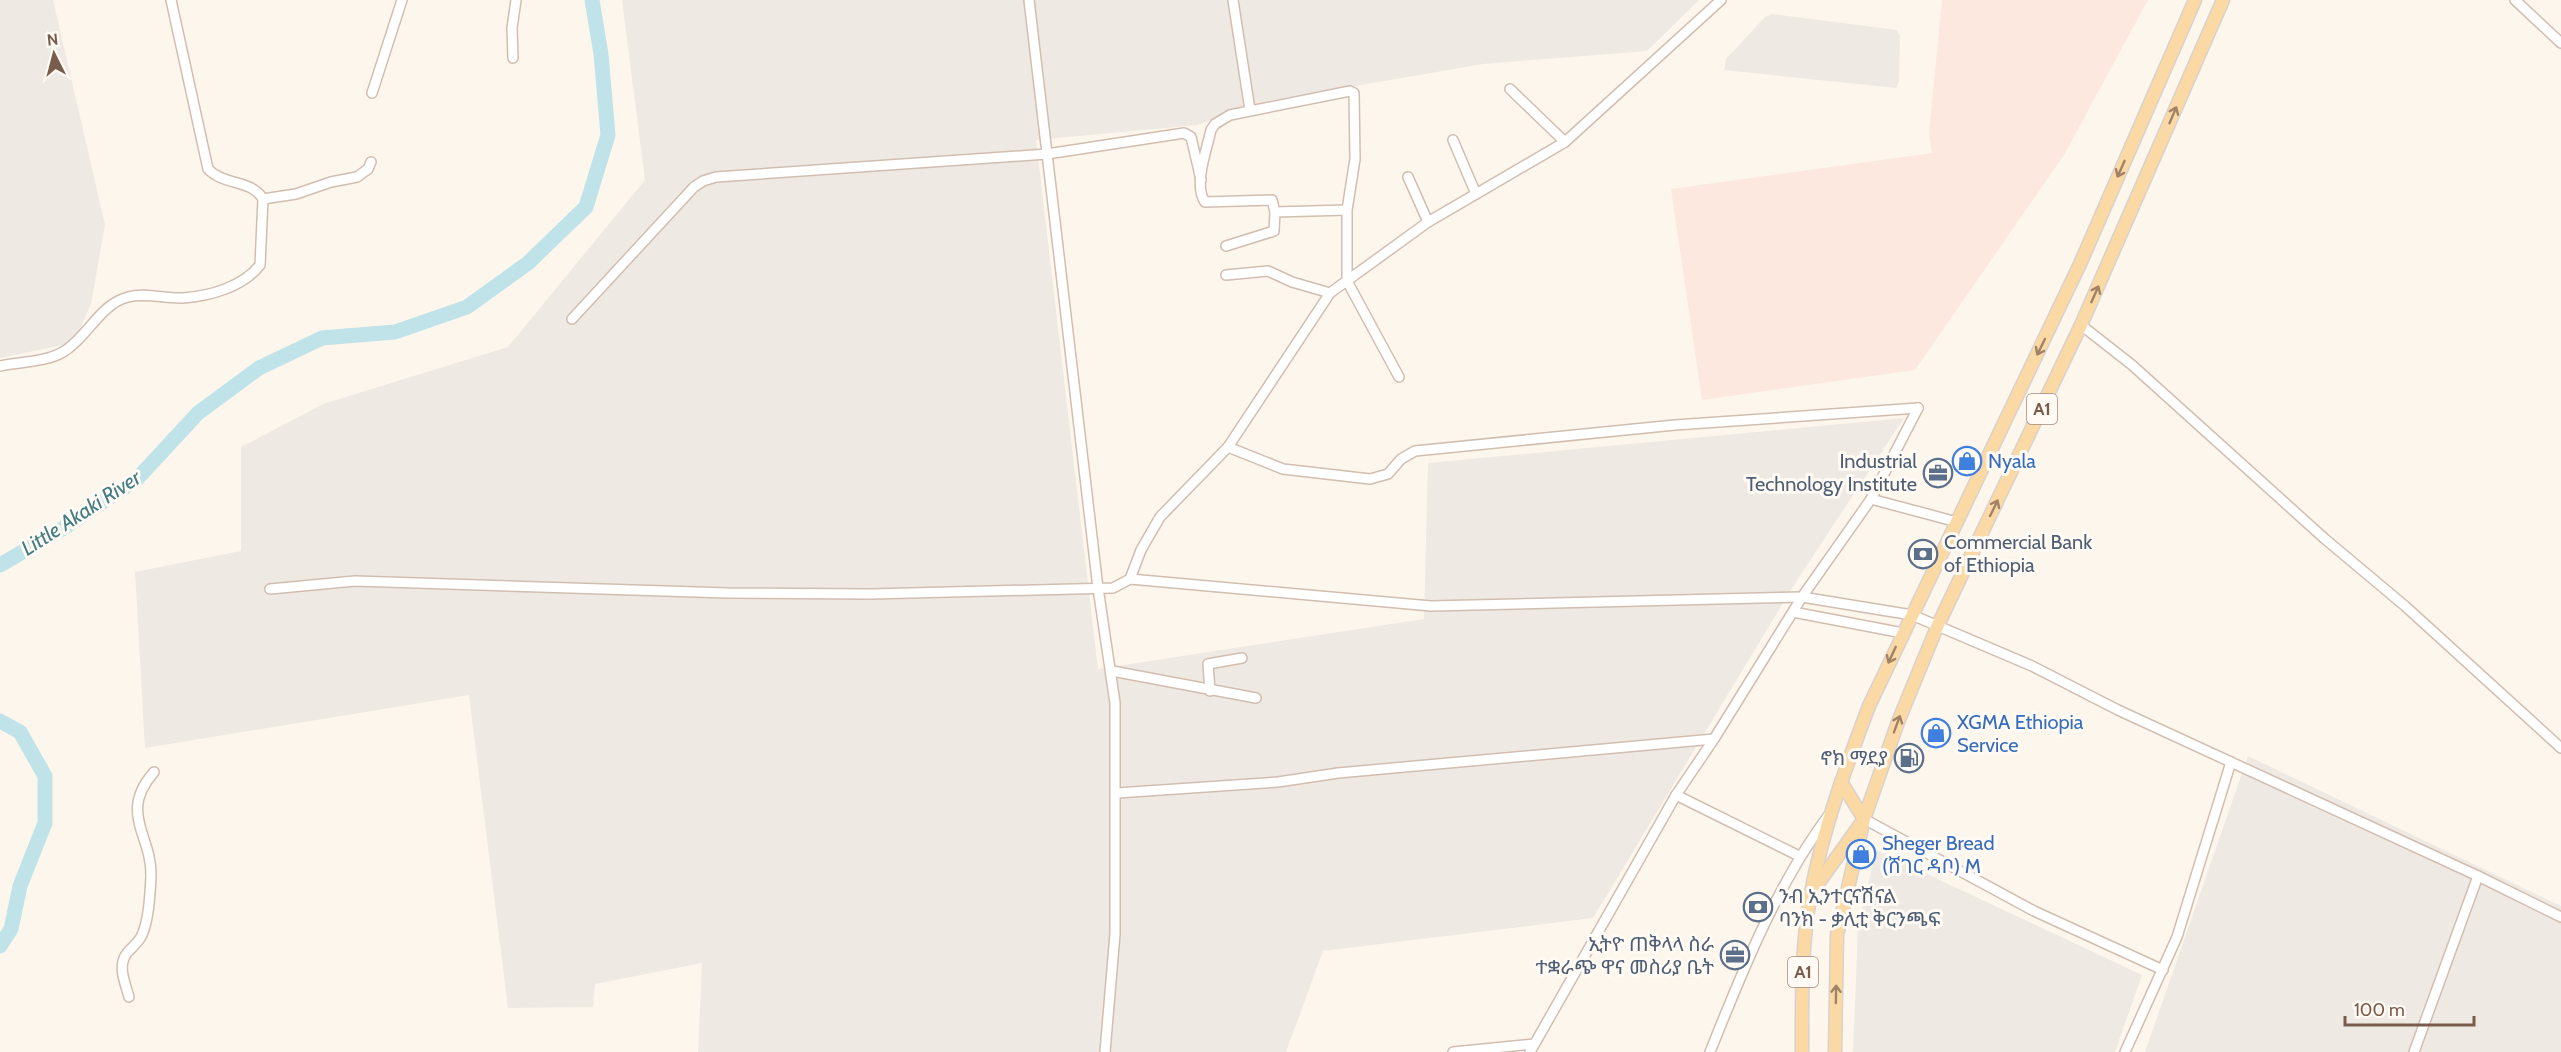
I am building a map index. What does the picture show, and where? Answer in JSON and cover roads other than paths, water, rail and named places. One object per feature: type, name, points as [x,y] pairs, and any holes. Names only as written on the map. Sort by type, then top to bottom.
[{"type":"main road","name":"A1","points":[[1802,1052],[1804,941],[1810,893],[1821,844],[1840,782],[1869,706],[2080,264],[2195,0]]},
{"type":"main road","name":"A1","points":[[1835,1052],[1838,935],[1864,819],[1898,722],[1937,627],[2081,325],[2223,0]]},
{"type":"main road","points":[[1840,782],[1864,819]]},
{"type":"main road","name":"A1","points":[[1810,893],[1864,819]]},
{"type":"street","points":[[0,366],[63,352],[114,304],[125,297],[204,296],[218,292],[245,278],[260,265],[263,199],[258,191],[225,181],[208,169],[171,0]]},
{"type":"street","points":[[372,93],[402,0]]},
{"type":"street","points":[[513,58],[512,27],[516,0]]},
{"type":"street","points":[[1029,0],[1098,588],[1112,670],[1115,703],[1117,793],[1115,934],[1105,1052]]},
{"type":"street","points":[[1233,0],[1250,110]]},
{"type":"street","points":[[1130,579],[1141,550],[1160,517],[1228,447],[1330,293],[1428,222],[1565,142],[1721,0]]},
{"type":"street","points":[[2515,0],[2561,43]]},
{"type":"street","points":[[1510,89],[1565,142]]},
{"type":"street","points":[[1201,180],[1211,130],[1215,124],[1230,115],[1353,91],[1355,96],[1355,159],[1347,210],[1347,281],[1399,376]]},
{"type":"street","points":[[572,319],[694,187],[716,177],[1047,153],[1184,133],[1191,137],[1201,180],[1202,197],[1205,202],[1272,200],[1275,212],[1274,231],[1226,246]]},
{"type":"street","points":[[1453,140],[1476,194]]},
{"type":"street","points":[[263,199],[296,194],[331,182],[357,177],[368,169],[371,162]]},
{"type":"street","points":[[1408,177],[1428,222]]},
{"type":"street","points":[[1275,212],[1347,210]]},
{"type":"street","points":[[1226,275],[1268,271],[1292,282],[1330,293]]},
{"type":"street","points":[[2081,325],[2133,365],[2561,748]]},
{"type":"street","points":[[1228,447],[1283,469],[1370,479],[1388,474],[1401,459],[1415,451],[1675,425],[1918,408],[1871,499],[1802,597],[1714,739],[1676,795],[1532,1048],[1453,1052]]},
{"type":"street","points":[[1871,499],[1957,522]]},
{"type":"street","points":[[270,589],[355,581],[738,593],[871,594],[1113,588],[1130,579],[1431,606],[1802,597],[1912,615],[2032,666],[2118,710],[2478,876],[2561,917]]},
{"type":"street","points":[[1793,612],[1903,633]]},
{"type":"street","points":[[1210,691],[1208,664],[1242,658]]},
{"type":"street","points":[[1112,670],[1210,691],[1256,698]]},
{"type":"street","points":[[1117,793],[1278,782],[1338,773],[1714,739]]},
{"type":"street","points":[[2125,1052],[2176,937],[2231,762]]},
{"type":"street","points":[[129,997],[122,969],[123,959],[143,933],[151,877],[151,867],[138,819],[139,794],[145,782],[154,772]]},
{"type":"street","points":[[1676,795],[1799,856]]},
{"type":"street","points":[[1710,1052],[1765,922],[1799,856],[1832,812]]},
{"type":"street","points":[[1864,819],[2034,911],[2163,970]]},
{"type":"street","points":[[2414,1052],[2478,876]]},
{"type":"waterway","name":"Little Akaki River","points":[[0,565],[62,529],[137,479],[198,413],[259,368],[322,338],[395,332],[467,307],[528,263],[586,207],[608,135],[601,54],[592,0]]},
{"type":"waterway","name":"Little Akaki River","points":[[0,721],[20,732],[45,776],[45,823],[20,886],[11,929],[0,946]]},
{"type":"place","name":"Nyala","points":[[1967,461]]},
{"type":"place","name":"Industrial Technology Institute","points":[[1938,473]]},
{"type":"place","name":"Commercial Bank of Ethiopia","points":[[1923,554]]},
{"type":"place","name":"XGMA Ethiopia Service","points":[[1936,733]]},
{"type":"place","name":"ኖክ ማደያ","points":[[1909,758]]},
{"type":"place","name":"Sheger Bread (ሸገር ዳቦ) M","points":[[1861,854]]},
{"type":"place","name":"ንብ ኢንተርናሽናል ባንክ - ቃሊቲ ቅርንጫፍ","points":[[1758,907]]},
{"type":"place","name":"ኢትዮ ጠቅላላ ስራ ተቋራጭ ዋና መስሪያ ቤት","points":[[1735,955]]}]
